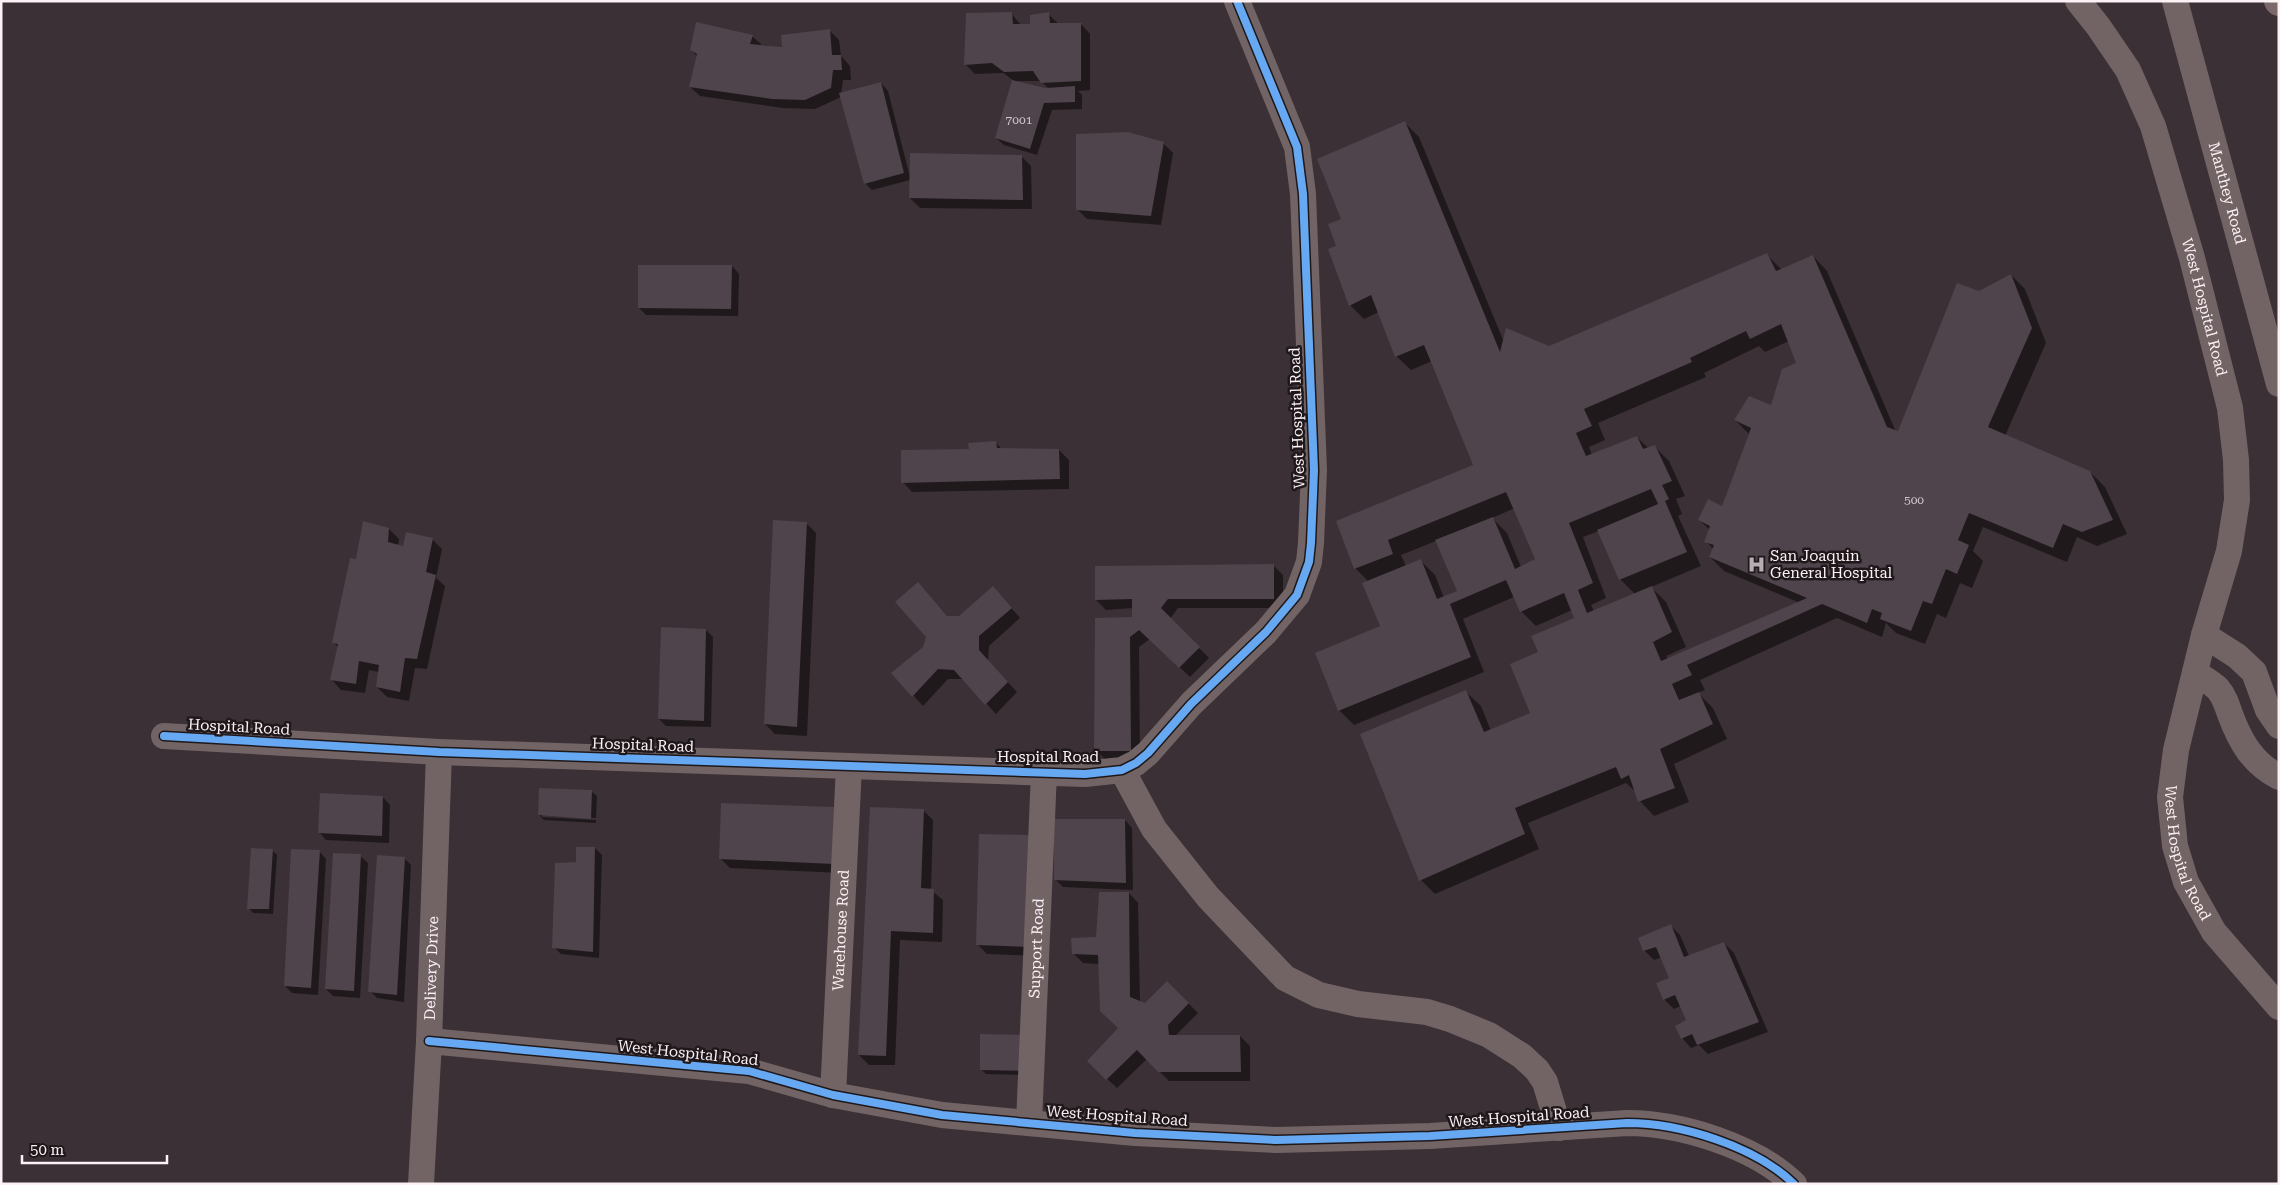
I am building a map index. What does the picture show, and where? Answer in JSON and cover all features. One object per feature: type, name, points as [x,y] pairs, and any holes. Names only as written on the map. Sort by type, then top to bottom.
[{"type":"street","name":"West Hospital Road","points":[[1237,1],[1297,147],[1303,194],[1314,470],[1312,542],[1309,562],[1297,596],[1266,632],[1191,704],[1148,753],[1122,770],[1154,829],[1208,897],[1285,978],[1319,995],[1358,1004],[1427,1012],[1489,1035],[1522,1056],[1537,1070],[1545,1082],[1559,1128]]},
{"type":"street","name":"West Hospital Road","points":[[2078,1],[2098,26],[2128,70],[2153,126],[2192,258],[2230,408],[2235,441],[2237,500],[2229,551],[2204,635],[2176,750],[2170,798],[2175,846],[2186,882],[2208,922],[2279,1007]]},
{"type":"street","name":"Manthey Road","points":[[2175,1],[2279,384]]},
{"type":"street","points":[[2204,635],[2236,656],[2254,672],[2268,710],[2279,726]]},
{"type":"street","points":[[2195,673],[2218,688],[2224,697],[2237,735],[2247,750],[2264,769],[2279,777]]},
{"type":"street","name":"Hospital Road","points":[[164,736],[439,752],[1085,774],[1122,770]]},
{"type":"street","name":"Delivery Drive","points":[[421,1184],[429,1041],[439,752]]},
{"type":"street","name":"Warehouse Road","points":[[833,1095],[849,766]]},
{"type":"street","name":"Support Road","points":[[1029,1123],[1044,772]]},
{"type":"street","name":"West Hospital Road","points":[[429,1041],[749,1071],[833,1095],[942,1115],[1135,1133],[1276,1140],[1430,1136],[1651,1123],[1690,1131],[1736,1148],[1769,1165],[1794,1184]]},
{"type":"building","points":[[1012,12],[1013,24],[1030,24],[1030,15],[1049,12],[1050,23],[1081,23],[1081,81],[1041,83],[1033,71],[1004,72],[992,63],[964,65],[966,13]]},
{"type":"building","points":[[696,22],[753,35],[750,44],[782,47],[781,35],[830,29],[832,55],[841,55],[842,70],[833,70],[831,88],[805,100],[772,99],[689,87],[697,54],[690,50]]},
{"type":"building","points":[[1012,80],[1046,88],[1075,86],[1075,102],[1044,103],[1030,149],[995,138]]},
{"type":"building","points":[[881,82],[904,173],[864,184],[839,93]]},
{"type":"building","points":[[1405,121],[1500,352],[1506,328],[1549,346],[1767,253],[1776,271],[1813,255],[1887,427],[1898,431],[1957,283],[1979,291],[2011,274],[2032,328],[1988,427],[2090,471],[2113,520],[2082,532],[2063,524],[2053,548],[1969,513],[1958,540],[1969,545],[1957,574],[1946,569],[1932,604],[1923,601],[1911,631],[1880,619],[1882,613],[1872,609],[1867,623],[1822,604],[1687,665],[1692,675],[1672,684],[1679,700],[1699,692],[1713,724],[1660,749],[1675,788],[1638,802],[1629,775],[1621,779],[1616,767],[1515,808],[1525,834],[1419,881],[1360,734],[1466,690],[1484,732],[1530,713],[1510,664],[1538,652],[1531,636],[1574,618],[1564,593],[1520,612],[1506,580],[1450,604],[1471,657],[1338,711],[1315,653],[1380,626],[1362,583],[1421,559],[1437,599],[1457,591],[1435,540],[1493,517],[1515,569],[1535,559],[1506,492],[1388,540],[1393,554],[1354,569],[1336,521],[1473,465],[1424,345],[1395,357],[1371,295],[1349,306],[1328,249],[1336,246],[1328,224],[1341,219],[1317,159]],"holes":[[[1781,324],[1796,363],[1782,369],[1771,405],[1749,396],[1734,420],[1751,428],[1722,506],[1708,499],[1698,520],[1710,526],[1704,542],[1714,545],[1709,557],[1807,598],[1661,661],[1653,642],[1672,632],[1652,586],[1587,613],[1578,590],[1593,583],[1569,523],[1651,489],[1658,504],[1597,530],[1619,580],[1687,552],[1665,501],[1669,499],[1662,485],[1672,481],[1655,445],[1643,449],[1637,436],[1586,456],[1576,433],[1592,426],[1584,409],[1692,362],[1690,358],[1746,331],[1750,339]]]},
{"type":"building","points":[[1128,132],[1164,142],[1151,216],[1076,210],[1076,134]]},
{"type":"building","points":[[910,153],[1022,155],[1023,200],[909,198]]},
{"type":"building","points":[[638,265],[732,265],[731,309],[638,308]]},
{"type":"building","points":[[996,441],[997,448],[1059,449],[1060,479],[901,483],[901,450],[969,449],[968,443]]},
{"type":"building","points":[[773,520],[807,522],[797,727],[764,724]]},
{"type":"building","points":[[363,521],[389,528],[388,542],[403,546],[406,532],[433,538],[426,572],[436,575],[417,659],[405,658],[400,692],[376,687],[379,665],[359,661],[356,684],[330,680],[338,644],[332,643],[350,558],[356,559]]},
{"type":"building","points":[[1274,564],[1274,599],[1168,599],[1161,608],[1200,647],[1179,668],[1139,630],[1130,637],[1131,751],[1094,751],[1095,618],[1132,617],[1132,599],[1095,600],[1095,566]]},
{"type":"building","points":[[918,582],[947,616],[959,616],[993,586],[1012,608],[979,636],[979,650],[1008,682],[985,705],[954,670],[938,669],[912,697],[891,673],[923,647],[926,637],[895,602]]},
{"type":"building","points":[[661,627],[706,629],[704,721],[658,719]]},
{"type":"building","points":[[539,788],[592,790],[591,819],[538,815]]},
{"type":"building","points":[[320,793],[383,796],[382,836],[318,833]]},
{"type":"building","points":[[721,803],[835,807],[834,864],[719,859]]},
{"type":"building","points":[[870,807],[924,809],[921,888],[934,889],[933,933],[891,931],[886,1056],[858,1055]]},
{"type":"building","points":[[1054,819],[1125,819],[1126,883],[1054,880]]},
{"type":"building","points":[[979,834],[1032,835],[1030,947],[976,945]]},
{"type":"building","points":[[576,847],[595,847],[593,952],[552,948],[555,863],[576,862]]},
{"type":"building","points":[[251,848],[273,849],[269,909],[247,909]]},
{"type":"building","points":[[291,849],[320,850],[311,988],[284,986]]},
{"type":"building","points":[[333,853],[361,854],[354,991],[325,989]]},
{"type":"building","points":[[377,855],[405,857],[397,995],[368,992]]},
{"type":"building","points":[[1099,892],[1129,892],[1130,997],[1145,1003],[1167,981],[1189,1003],[1168,1025],[1169,1035],[1240,1035],[1241,1072],[1158,1072],[1137,1050],[1106,1080],[1087,1061],[1118,1028],[1100,1011],[1098,955],[1072,954],[1071,938],[1096,937]]},
{"type":"building","points":[[1671,924],[1684,957],[1724,942],[1759,1022],[1697,1045],[1692,1034],[1681,1039],[1675,1026],[1686,1020],[1675,995],[1663,1000],[1656,983],[1669,978],[1656,947],[1643,951],[1638,938]]},
{"type":"building","points":[[980,1034],[1026,1035],[1026,1071],[980,1070]]},
{"type":"cycle path","points":[[164,736],[439,752],[1085,774],[1122,770],[1136,763],[1148,753],[1191,704],[1266,632],[1297,595],[1309,562],[1314,470],[1303,194],[1297,147],[1237,1]]},
{"type":"cycle path","points":[[429,1041],[749,1071],[833,1095],[942,1115],[1135,1133],[1276,1140],[1430,1136],[1627,1123],[1648,1124],[1693,1132],[1738,1148],[1778,1170],[1794,1184]]},
{"type":"place","name":"San Joaquin General Hospital","points":[[1756,565]]}]
